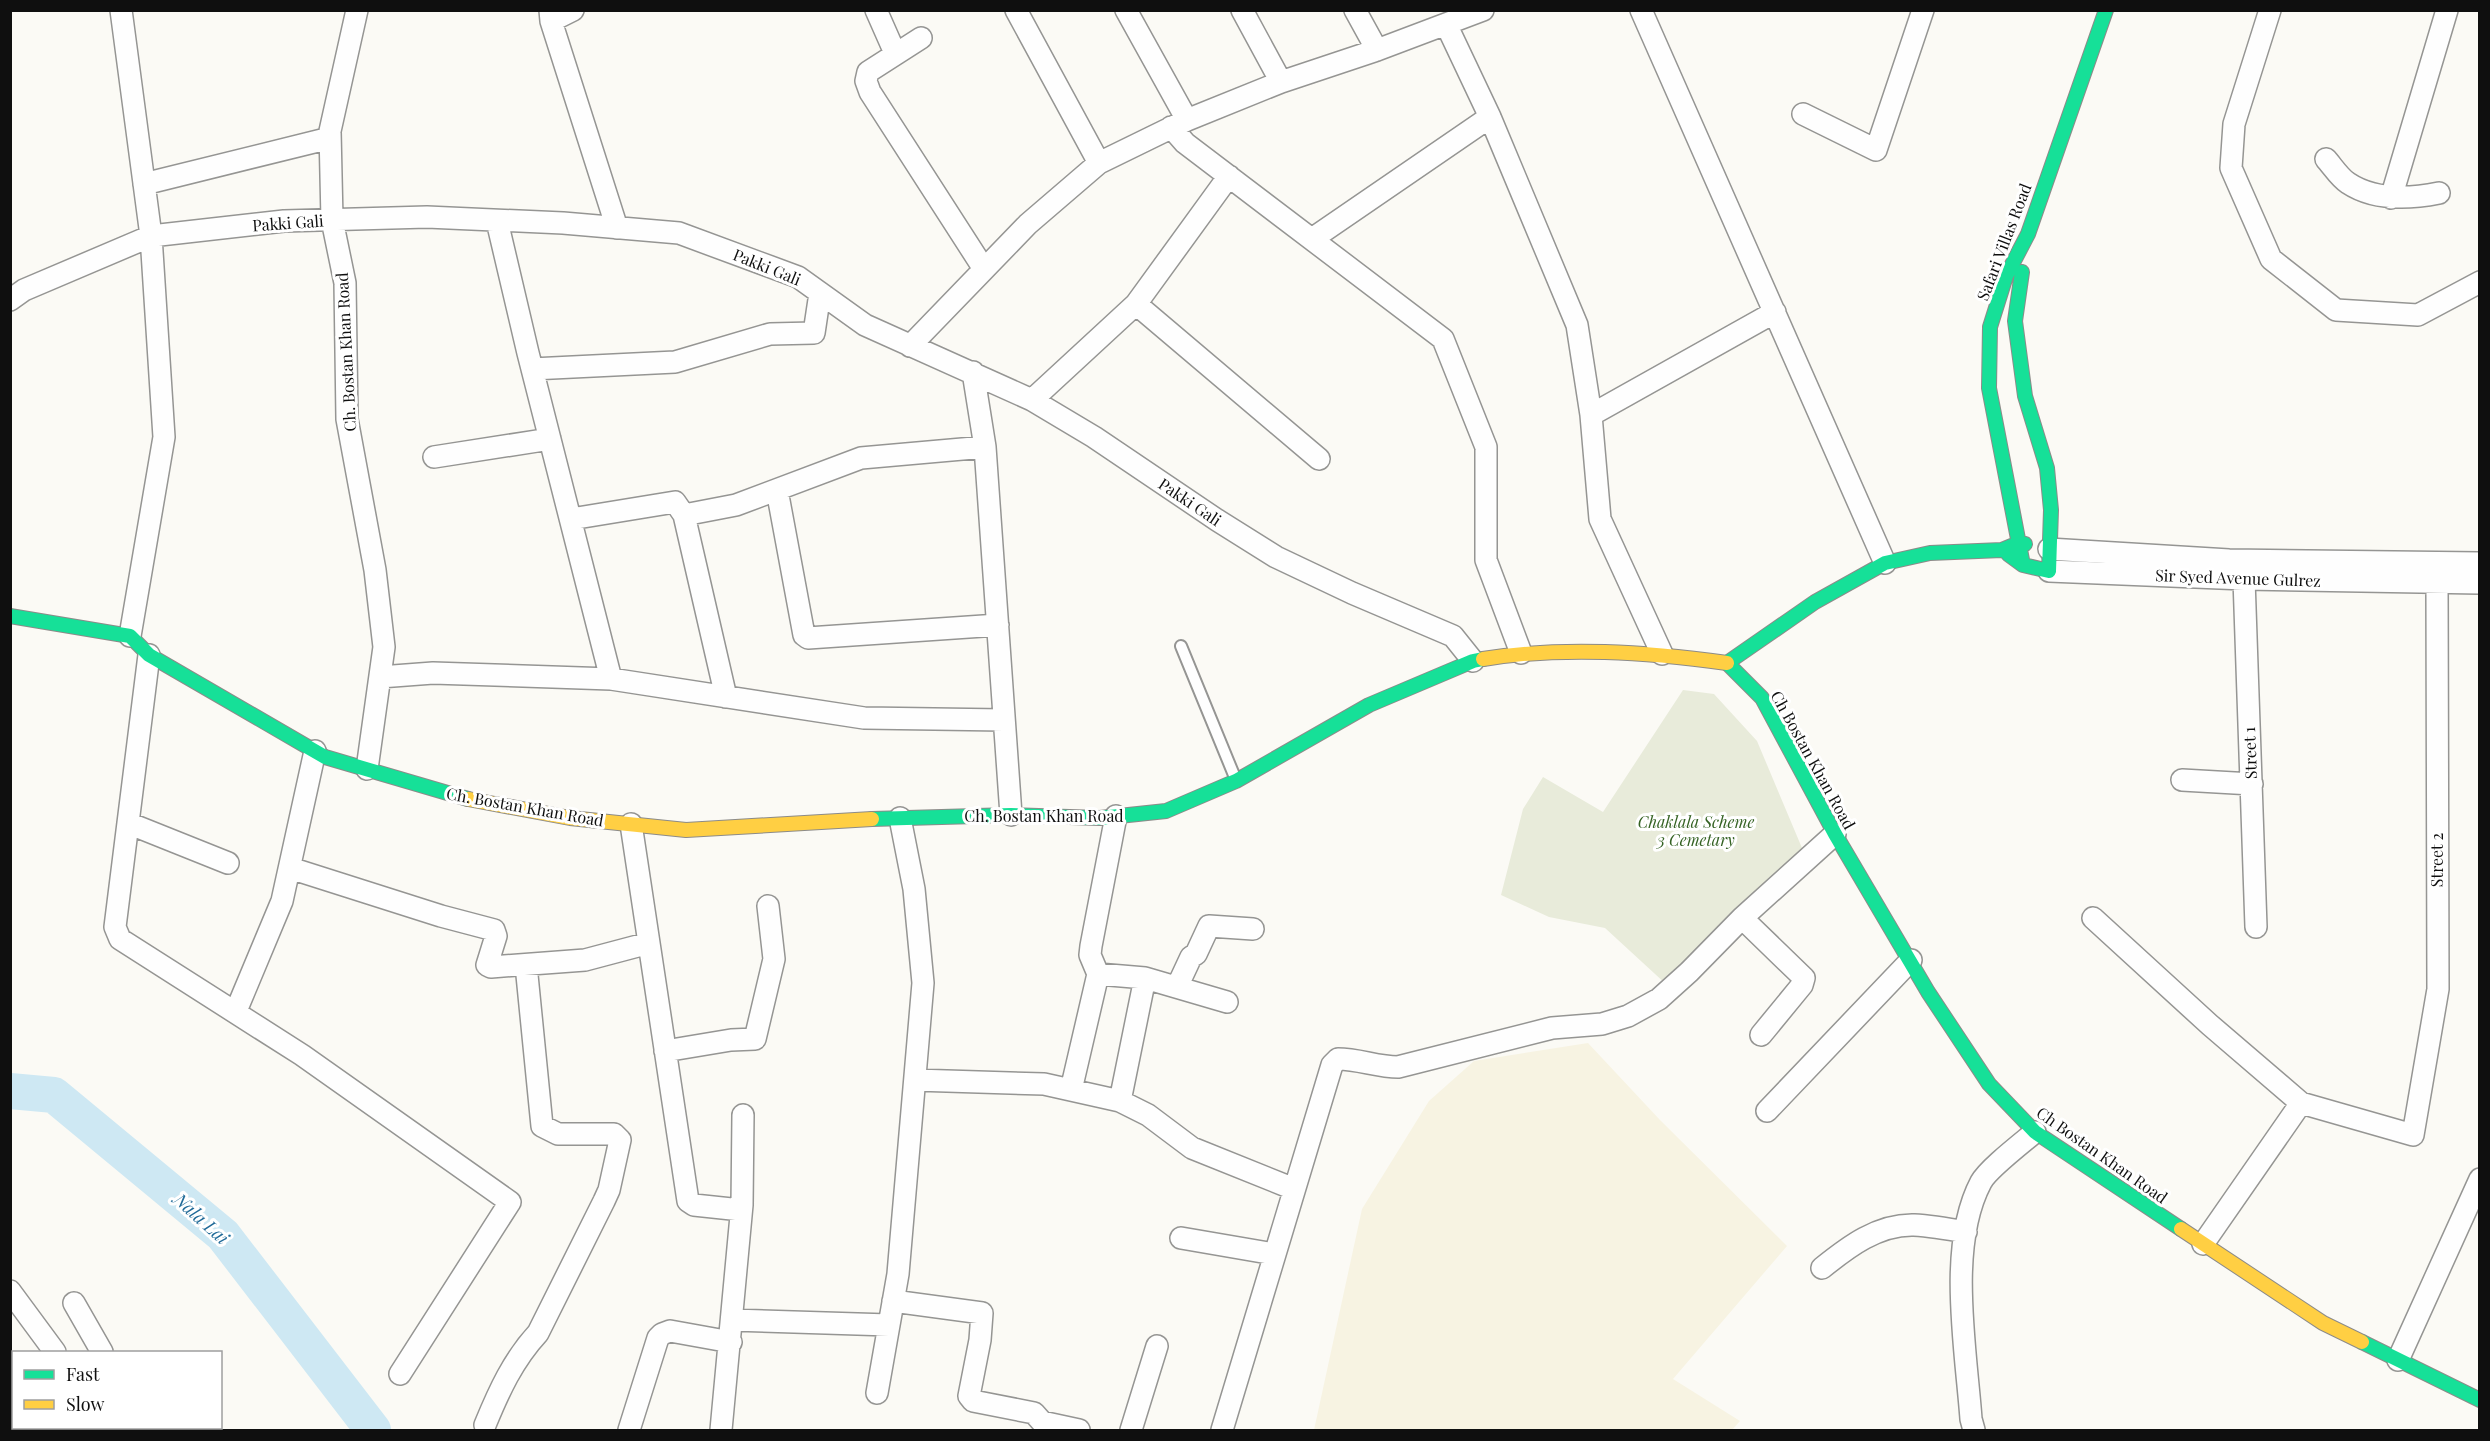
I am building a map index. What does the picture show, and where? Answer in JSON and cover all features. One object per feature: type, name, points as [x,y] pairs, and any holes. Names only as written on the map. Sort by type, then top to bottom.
[{"type":"main road","name":"Safari Villas Road","points":[[2023,565],[1989,388],[1990,327],[2006,276],[2028,234],[2106,10]]},
{"type":"main road","points":[[2028,234],[2016,321],[2025,396],[2047,468],[2051,510],[2049,571]]},
{"type":"main road","points":[[1727,663],[1815,602],[1885,562],[1930,553],[2002,550],[2019,543]]},
{"type":"main road","name":"Sir Syed Avenue Gulrez","points":[[2019,543],[2049,549]]},
{"type":"main road","name":"Sir Syed Avenue Gulrez","points":[[2002,550],[2023,565],[2049,571]]},
{"type":"main road","points":[[10,616],[130,636]]},
{"type":"main road","name":"Ch. Bostan Khan Road","points":[[130,636],[149,655],[325,757],[458,797],[570,818],[686,830],[900,818],[1011,814],[1100,818],[1167,812],[1236,781],[1369,705],[1473,661],[1521,653],[1662,654],[1727,663]]},
{"type":"main road","name":"Ch Bostan Khan Road","points":[[1727,663],[1762,698],[1834,834],[1928,992],[1989,1084],[2035,1131],[2323,1323],[2480,1400]]},
{"type":"street","points":[[121,10],[151,236],[164,437],[130,636]]},
{"type":"street","name":"Ch. Bostan Khan Road","points":[[357,10],[330,138],[332,220],[345,283],[347,419],[375,570],[384,647],[367,770]]},
{"type":"street","points":[[573,10],[551,16],[617,228]]},
{"type":"street","points":[[876,10],[895,53]]},
{"type":"street","points":[[1016,10],[1099,163]]},
{"type":"street","points":[[1126,10],[1179,123],[1185,143],[1443,339],[1486,447],[1486,560],[1521,653]]},
{"type":"street","points":[[1242,10],[1281,82]]},
{"type":"street","points":[[1355,10],[1377,50]]},
{"type":"street","points":[[1641,10],[1885,562]]},
{"type":"street","points":[[1803,114],[1876,150],[1923,10]]},
{"type":"street","points":[[2270,10],[2234,124],[2231,168],[2271,260],[2336,310],[2418,315],[2480,282]]},
{"type":"street","points":[[2391,198],[2448,10]]},
{"type":"street","points":[[910,346],[1028,224],[1099,163],[1179,123],[1281,82],[1377,50],[1475,12]]},
{"type":"street","points":[[1446,24],[1490,117],[1577,325],[1591,415],[1600,519],[1662,654]]},
{"type":"street","points":[[921,38],[868,72],[866,81],[984,269]]},
{"type":"street","points":[[1312,239],[1490,117]]},
{"type":"street","points":[[144,184],[330,138]]},
{"type":"street","points":[[2326,159],[2347,182],[2368,192],[2391,198],[2439,193]]},
{"type":"street","points":[[1032,399],[1136,304],[1229,176]]},
{"type":"street","name":"Pakki Gali","points":[[10,300],[24,290],[151,236],[284,221],[427,217],[679,233],[798,277],[865,325],[1032,399],[1094,436],[1216,520],[1276,557],[1352,593],[1453,636],[1473,661]]},
{"type":"street","points":[[497,220],[610,680]]},
{"type":"street","points":[[532,369],[675,362],[770,334],[814,333],[820,293]]},
{"type":"street","points":[[1136,304],[1319,459]]},
{"type":"street","points":[[1591,415],[1775,312]]},
{"type":"street","points":[[974,372],[985,447],[1011,814]]},
{"type":"street","points":[[434,457],[550,439]]},
{"type":"street","points":[[684,515],[736,506],[861,458],[985,447]]},
{"type":"street","points":[[777,490],[804,635],[808,638],[998,625]]},
{"type":"street","points":[[571,519],[675,502],[684,515],[726,697]]},
{"type":"street","name":"Sir Syed Avenue Gulrez","points":[[2049,549],[2229,560],[2480,563]]},
{"type":"street","name":"Sir Syed Avenue Gulrez","points":[[2049,571],[2244,579],[2480,583]]},
{"type":"street","name":"Street 1","points":[[2244,579],[2256,927]]},
{"type":"street","name":"Street 2","points":[[2301,1103],[2413,1135],[2438,989],[2437,582]]},
{"type":"street","points":[[149,655],[115,927],[120,939],[302,1055],[510,1202],[400,1374]]},
{"type":"street","points":[[380,677],[433,673],[610,680],[864,718],[1004,720]]},
{"type":"street","points":[[236,1011],[282,900],[315,751]]},
{"type":"street","points":[[2182,780],[2252,784]]},
{"type":"street","points":[[1071,1090],[1098,974],[1090,955],[1090,946],[1116,816]]},
{"type":"street","points":[[877,1393],[898,1274],[923,983],[914,889],[900,818]]},
{"type":"street","points":[[128,823],[228,862]]},
{"type":"street","points":[[631,824],[688,1201],[694,1205],[741,1210]]},
{"type":"street","points":[[1222,1431],[1332,1065],[1338,1059],[1351,1059],[1381,1067],[1398,1066],[1552,1028],[1602,1024],[1628,1016],[1659,999],[1742,918],[1834,834]]},
{"type":"street","points":[[290,868],[441,916],[494,930],[496,936],[487,965],[491,967],[585,960],[649,943]]},
{"type":"street","points":[[665,1052],[730,1040],[754,1039],[774,959],[768,906]]},
{"type":"street","points":[[1742,918],[1804,978],[1802,985],[1761,1035]]},
{"type":"street","points":[[2093,918],[2210,1025],[2301,1103],[2203,1244]]},
{"type":"street","points":[[1177,987],[1209,926],[1253,929]]},
{"type":"street","points":[[1767,1111],[1911,960]]},
{"type":"street","points":[[485,1425],[512,1366],[523,1349],[538,1333],[604,1201],[609,1190],[620,1140],[614,1134],[558,1134],[542,1126],[526,965]]},
{"type":"street","points":[[1098,974],[1145,978],[1227,1002]]},
{"type":"street","points":[[1120,1101],[1145,978]]},
{"type":"street","points":[[915,1080],[1044,1084],[1120,1101],[1148,1115],[1191,1149],[1294,1189]]},
{"type":"street","points":[[721,1431],[741,1210],[742,1115]]},
{"type":"street","points":[[1967,1427],[1960,1272],[1969,1213],[1982,1180],[2035,1131]]},
{"type":"street","points":[[2398,1360],[2480,1179]]},
{"type":"street","points":[[1822,1268],[1849,1246],[1876,1232],[1911,1225],[1966,1232]]},
{"type":"street","points":[[1181,1238],[1274,1254]]},
{"type":"street","points":[[10,1291],[54,1351]]},
{"type":"street","points":[[893,1301],[982,1314],[980,1340],[969,1396],[972,1401],[1034,1413],[1038,1420],[1050,1427],[1079,1431]]},
{"type":"street","points":[[74,1303],[101,1351]]},
{"type":"street","points":[[732,1320],[889,1325]]},
{"type":"street","points":[[628,1431],[658,1338],[662,1334],[670,1331],[730,1342]]},
{"type":"street","points":[[1131,1431],[1157,1346]]},
{"type":"lane","points":[[1181,646],[1236,781]]},
{"type":"shaded area","points":[[1588,1043],[1660,1120],[1787,1246],[1673,1379],[1740,1421],[1732,1430],[1314,1430],[1362,1209],[1429,1101],[1474,1061]]},
{"type":"green space","name":"Chaklala Scheme 3 Cemetary","points":[[1683,690],[1714,694],[1757,741],[1802,848],[1667,985],[1605,928],[1549,917],[1501,895],[1523,809],[1543,777],[1603,812]]},
{"type":"waterway","name":"Nala Lai","points":[[10,1091],[54,1095],[223,1235],[373,1430]]},
{"type":"traffic: fast","points":[[2023,565],[1989,388],[1990,327],[2006,276],[2028,234],[2106,10]]},
{"type":"traffic: fast","points":[[2008,554],[2023,565],[2049,571],[2051,510],[2047,468],[2025,396],[2015,321],[2022,272]]},
{"type":"traffic: fast","points":[[1727,663],[1815,602],[1885,563],[1930,553],[2002,550],[2019,543],[2025,544]]},
{"type":"traffic: fast","points":[[10,616],[130,636],[149,655],[325,757],[468,799]]},
{"type":"traffic: fast","points":[[872,819],[1011,815],[1100,818],[1166,811],[1236,781],[1369,705],[1473,661],[1483,659]]},
{"type":"traffic: fast","points":[[1727,663],[1762,698],[1835,834],[1928,992],[1989,1084],[2035,1132],[2181,1229]]},
{"type":"traffic: fast","points":[[2362,1342],[2480,1400]]},
{"type":"traffic: slow","points":[[1483,659],[1544,653],[1605,652],[1727,663]]},
{"type":"traffic: slow","points":[[468,799],[570,818],[686,830],[872,819]]},
{"type":"traffic: slow","points":[[2181,1229],[2323,1323],[2362,1342]]}]
